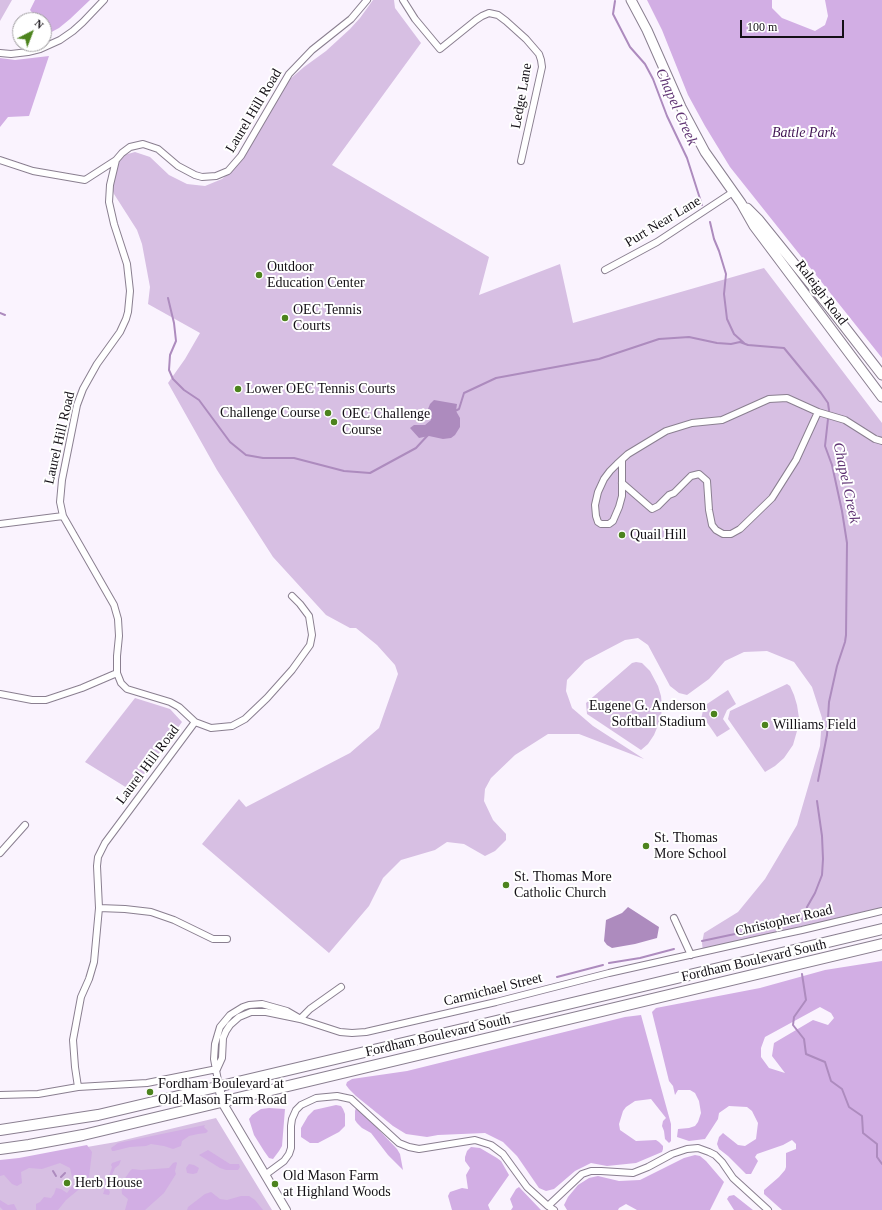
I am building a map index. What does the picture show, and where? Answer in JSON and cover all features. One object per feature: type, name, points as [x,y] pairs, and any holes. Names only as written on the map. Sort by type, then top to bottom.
[{"type":"highway","name":"Fordham Boulevard South","points":[[0,1130],[98,1115],[547,1010],[882,929]]},
{"type":"highway","name":"Fordham Boulevard South","points":[[0,1149],[83,1135],[882,944]]},
{"type":"highway","points":[[833,956],[882,951]]},
{"type":"main road","name":"Raleigh Road","points":[[632,0],[647,30],[689,125],[705,152],[741,203],[754,226],[882,397]]},
{"type":"main road","name":"Raleigh Road","points":[[741,203],[759,220],[882,375]]},
{"type":"street","points":[[0,53],[11,54],[28,52],[40,49],[55,42],[73,31],[104,0]]},
{"type":"street","name":"Laurel Hill Road","points":[[78,1087],[73,1040],[74,1029],[81,997],[89,979],[94,962],[99,908],[97,866],[101,850],[195,722],[179,707],[170,702],[127,689],[121,683],[117,673],[118,619],[114,605],[63,516],[60,502],[61,486],[77,404],[91,374],[120,332],[128,312],[130,291],[126,264],[109,202],[110,185],[116,160],[130,147],[143,144],[158,149],[178,166],[195,175],[202,177],[216,176],[228,171],[241,156],[289,74],[312,50],[351,19],[367,0]]},
{"type":"street","name":"Ledge Lane","points":[[403,0],[415,19],[440,48],[476,20],[489,14],[498,15],[506,21],[526,39],[539,54],[542,68],[521,161]]},
{"type":"street","points":[[0,160],[32,171],[85,180],[116,160]]},
{"type":"street","name":"Purt Near Lane","points":[[605,270],[657,242],[733,192]]},
{"type":"street","points":[[622,460],[622,496],[616,515],[609,524],[601,524],[598,522],[596,516],[595,505],[598,492],[604,479],[610,471],[622,460],[638,447],[666,431],[692,423],[722,420],[769,399],[787,398],[818,412],[836,416],[875,439],[882,441]]},
{"type":"street","points":[[622,483],[652,509],[658,506],[669,495],[674,493],[691,476],[699,474],[707,481],[709,510],[712,525],[716,530],[723,534],[731,534],[740,529],[772,498],[796,460],[818,412]]},
{"type":"street","points":[[0,524],[63,516]]},
{"type":"street","points":[[195,722],[211,728],[232,726],[245,719],[267,698],[292,670],[310,645],[312,635],[309,616],[292,596]]},
{"type":"street","points":[[0,694],[32,700],[46,700],[82,688],[117,673]]},
{"type":"street","points":[[0,853],[25,825]]},
{"type":"street","points":[[99,908],[151,912],[174,920],[213,939],[227,939]]},
{"type":"street","name":"Christopher Road","points":[[691,955],[882,911]]},
{"type":"street","points":[[674,918],[691,955]]},
{"type":"street","name":"Carmichael Street","points":[[217,1069],[222,1058],[226,1031],[239,1016],[251,1012],[300,1019],[340,1032],[366,1032],[496,1002],[609,973],[691,955]]},
{"type":"street","points":[[300,1019],[310,1009],[341,987]]},
{"type":"street","points":[[0,1095],[38,1094],[78,1087],[147,1083],[217,1069],[222,1102],[286,1210]]},
{"type":"street","points":[[265,1175],[284,1161],[289,1154],[291,1148],[292,1119],[296,1110],[301,1105],[316,1098],[338,1096],[351,1099],[399,1142],[409,1147],[425,1149],[474,1140],[491,1145],[503,1154],[527,1187],[554,1210]]},
{"type":"street","points":[[548,1206],[582,1174],[596,1171],[633,1173],[672,1154],[687,1149],[698,1148],[709,1152],[722,1162],[733,1178],[768,1210]]},
{"type":"shaded area","points":[[0,0],[12,0],[0,21]]},
{"type":"shaded area","points":[[373,0],[394,0],[395,8],[421,43],[332,165],[489,257],[479,295],[560,264],[573,323],[764,268],[882,423],[882,911],[703,952],[702,943],[704,933],[738,912],[765,879],[797,825],[820,746],[822,718],[812,687],[794,662],[767,651],[744,652],[725,661],[709,679],[687,695],[679,693],[670,686],[648,645],[638,638],[625,640],[585,661],[567,680],[566,691],[572,708],[593,726],[644,759],[579,734],[548,734],[515,755],[491,778],[485,789],[484,801],[493,820],[506,834],[506,840],[495,851],[485,856],[464,844],[447,842],[435,850],[401,860],[383,878],[369,906],[329,953],[202,844],[239,799],[246,807],[350,753],[379,728],[398,674],[395,665],[377,645],[356,628],[350,628],[326,615],[273,557],[217,470],[168,383],[185,359],[200,333],[148,304],[150,287],[142,244],[137,230],[114,194],[112,188],[116,163],[124,155],[135,152],[150,157],[169,175],[187,184],[205,186],[222,179],[233,170],[245,155],[282,86],[326,51],[350,29]]},
{"type":"shaded area","points":[[434,400],[457,404],[456,411],[460,418],[460,427],[451,438],[443,439],[429,436],[419,438],[410,428],[414,425],[425,425],[431,420],[428,409]]},
{"type":"shaded area","points":[[632,663],[642,663],[650,671],[658,686],[662,706],[661,718],[654,735],[648,744],[641,750],[587,714],[586,703]]},
{"type":"shaded area","name":"Williams Field","points":[[787,684],[790,686],[797,705],[799,718],[797,731],[793,745],[784,758],[765,772],[728,719],[730,711]]},
{"type":"shaded area","name":"Eugene G. Anderson Softball Stadium","points":[[728,690],[736,704],[727,710],[723,719],[730,729],[717,737],[706,721],[700,724],[704,706]]},
{"type":"shaded area","points":[[135,698],[170,709],[182,722],[132,791],[85,762]]},
{"type":"shaded area","points":[[628,907],[659,927],[657,938],[612,948],[604,941],[606,920],[622,913]]},
{"type":"shaded area","points":[[216,1118],[272,1210],[0,1210],[0,1162],[116,1142]]},
{"type":"green space","points":[[35,0],[90,0],[70,19],[52,32],[52,12],[32,12],[30,10]]},
{"type":"green space","name":"Battle Park","points":[[647,0],[772,0],[772,8],[782,18],[815,31],[825,25],[828,16],[825,0],[882,0],[882,358],[730,167],[688,95],[662,30]]},
{"type":"green space","points":[[49,56],[29,116],[8,117],[0,127],[0,58],[15,60]]},
{"type":"green space","points":[[882,961],[882,1210],[782,1210],[764,1194],[764,1190],[785,1170],[786,1153],[796,1149],[796,1144],[792,1140],[783,1145],[757,1154],[755,1157],[758,1161],[751,1174],[746,1174],[719,1149],[717,1144],[719,1137],[723,1133],[738,1145],[745,1146],[756,1139],[758,1123],[752,1111],[747,1107],[729,1106],[719,1113],[718,1119],[705,1139],[689,1141],[677,1137],[678,1129],[695,1126],[698,1122],[701,1113],[699,1101],[695,1093],[690,1090],[678,1090],[675,1095],[673,1086],[669,1081],[652,1012],[656,1008],[760,988],[825,970]],"holes":[[[820,1007],[831,1013],[834,1018],[828,1025],[813,1020],[774,1043],[772,1056],[785,1073],[769,1068],[761,1057],[761,1048],[765,1037]]]},
{"type":"green space","points":[[641,1015],[671,1124],[671,1141],[669,1143],[665,1139],[662,1126],[663,1121],[666,1118],[651,1099],[635,1101],[623,1111],[619,1124],[620,1130],[636,1141],[656,1140],[663,1146],[662,1152],[636,1163],[607,1166],[591,1163],[575,1171],[554,1189],[546,1191],[539,1188],[517,1156],[503,1142],[485,1133],[438,1135],[427,1137],[406,1134],[393,1126],[356,1096],[346,1085],[347,1082],[352,1079],[407,1071],[625,1017]]},
{"type":"green space","points":[[336,1105],[341,1106],[345,1114],[345,1126],[339,1132],[318,1143],[310,1143],[301,1137],[301,1128],[308,1116],[314,1110]]},
{"type":"green space","points":[[356,1108],[361,1111],[397,1149],[400,1154],[403,1170],[388,1155],[371,1133],[357,1123],[355,1120]]},
{"type":"green space","points":[[261,1109],[285,1109],[282,1146],[273,1159],[269,1158],[254,1135],[249,1119]]},
{"type":"green space","points":[[205,1125],[204,1127],[208,1131],[206,1133],[189,1136],[182,1141],[181,1146],[173,1149],[151,1144],[114,1151],[112,1151],[111,1148],[118,1143]]},
{"type":"green space","points":[[87,1145],[92,1152],[89,1177],[83,1186],[66,1200],[58,1210],[36,1210],[36,1204],[44,1197],[51,1198],[56,1188],[67,1193],[77,1180],[72,1177],[70,1168],[60,1163],[42,1169],[29,1168],[21,1172],[22,1183],[17,1186],[12,1184],[4,1175],[0,1176],[0,1160],[19,1158]]},
{"type":"green space","points":[[471,1147],[480,1148],[497,1158],[501,1161],[509,1175],[488,1205],[490,1210],[452,1210],[448,1196],[450,1192],[462,1188],[468,1189],[466,1175],[470,1168],[465,1161],[465,1157],[467,1151]]},
{"type":"green space","points":[[208,1150],[230,1164],[239,1164],[240,1167],[238,1170],[226,1170],[199,1155]]},
{"type":"green space","points":[[695,1155],[700,1156],[706,1161],[724,1182],[710,1210],[637,1210],[626,1204],[618,1210],[567,1210],[564,1205],[568,1197],[578,1185],[589,1178],[598,1176],[619,1181],[640,1180],[684,1158]]},
{"type":"green space","points":[[121,1160],[112,1175],[116,1176],[115,1180],[111,1180],[108,1189],[110,1192],[109,1195],[103,1194],[112,1163]]},
{"type":"green space","points":[[176,1162],[176,1174],[164,1193],[145,1210],[125,1210],[128,1199],[122,1194],[121,1184],[132,1169],[141,1170],[169,1168]]},
{"type":"green space","points":[[189,1164],[199,1168],[197,1173],[187,1173],[186,1168]]},
{"type":"green space","points":[[519,1187],[541,1210],[511,1210],[513,1207],[510,1199]]},
{"type":"green space","points":[[211,1192],[220,1199],[227,1200],[241,1196],[249,1196],[255,1200],[263,1210],[187,1210],[188,1207],[205,1194]]},
{"type":"green space","points":[[734,1195],[753,1210],[734,1210],[727,1199],[729,1196]]},
{"type":"green space","points":[[0,1200],[8,1205],[14,1204],[17,1210],[3,1210],[0,1207]]},
{"type":"waterway","name":"Chapel Creek","points":[[615,1],[613,14],[630,47],[645,64],[653,79],[667,116],[687,158],[702,205]]},
{"type":"waterway","name":"Chapel Creek","points":[[710,222],[726,274],[724,294],[727,319],[734,334],[744,343]]},
{"type":"waterway","points":[[168,298],[174,323],[176,341],[170,355],[169,370],[173,379],[184,390],[199,400],[230,442],[246,455],[263,458],[294,458],[344,471],[370,473],[416,448],[428,435]]},
{"type":"waterway","points":[[0,313],[5,315]]},
{"type":"waterway","points":[[455,411],[459,409],[464,393],[496,378],[599,359],[659,339],[689,337],[717,343],[731,344],[740,342],[748,345]]},
{"type":"waterway","name":"Chapel Creek","points":[[748,345],[784,348],[828,403],[829,410],[825,446],[832,465],[847,543],[846,635],[829,702],[827,735],[818,781]]},
{"type":"waterway","name":"Chapel Creek","points":[[773,926],[805,919],[807,907],[815,893],[822,875],[822,836],[817,801]]},
{"type":"waterway","points":[[702,941],[763,928]]},
{"type":"waterway","points":[[609,963],[640,958],[674,949]]},
{"type":"waterway","points":[[557,977],[603,965]]},
{"type":"waterway","name":"Chapel Creek","points":[[802,974],[806,1000],[794,1017],[793,1025],[804,1039],[806,1054],[825,1062],[831,1081],[842,1089],[849,1107],[862,1116],[863,1133],[877,1144],[877,1157],[882,1164]]},
{"type":"waterway","points":[[53,1171],[56,1176]]},
{"type":"waterway","points":[[61,1177],[65,1173]]},
{"type":"place","name":"Outdoor Education Center","points":[[259,275]]},
{"type":"place","name":"OEC Tennis Courts","points":[[285,318]]},
{"type":"place","name":"Lower OEC Tennis Courts","points":[[238,389]]},
{"type":"place","name":"Challenge Course","points":[[328,413]]},
{"type":"place","name":"OEC Challenge Course","points":[[334,422]]},
{"type":"place","name":"Quail Hill","points":[[622,535]]},
{"type":"place","name":"Eugene G. Anderson Softball Stadium","points":[[714,714]]},
{"type":"place","name":"Williams Field","points":[[765,725]]},
{"type":"place","name":"St. Thomas More School","points":[[646,846]]},
{"type":"place","name":"St. Thomas More Catholic Church","points":[[506,885]]},
{"type":"place","name":"Fordham Boulevard at Old Mason Farm Road","points":[[150,1092]]},
{"type":"place","name":"Herb House","points":[[67,1183]]},
{"type":"place","name":"Old Mason Farm at Highland Woods","points":[[275,1184]]}]
